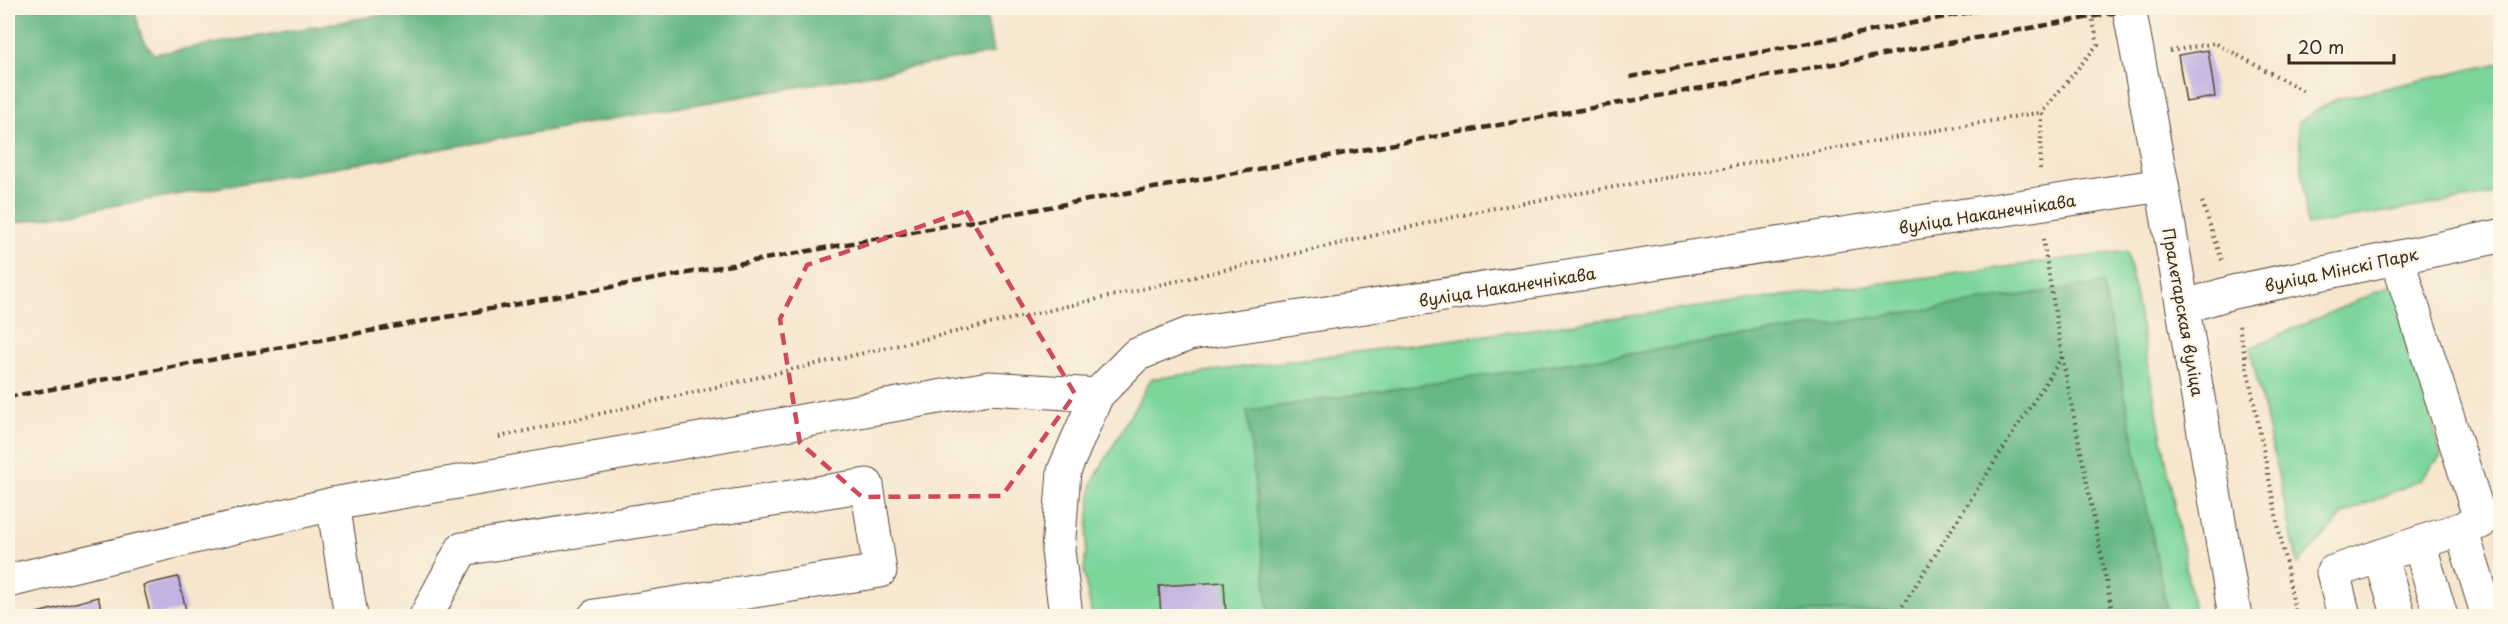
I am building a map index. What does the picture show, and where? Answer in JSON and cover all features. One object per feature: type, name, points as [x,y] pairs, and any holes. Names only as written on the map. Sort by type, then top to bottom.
[{"type":"main road","name":"Пралетарская вуліца","points":[[2129,8],[2162,185],[2235,616]]},
{"type":"main road","name":"вуліца Наканечнікава","points":[[1066,616],[1058,551],[1064,471],[1097,395],[1136,355],[1189,334],[2162,185]]},
{"type":"main road","name":"вуліца Мінскі Парк","points":[[2183,306],[2233,292],[2500,236]]},
{"type":"main road","points":[[2397,258],[2481,528],[2488,616]]},
{"type":"main road","points":[[8,581],[333,504],[989,388],[1097,395]]},
{"type":"main road","points":[[426,616],[462,549],[867,485],[880,571],[595,616]]},
{"type":"main road","points":[[333,504],[351,616]]},
{"type":"main road","points":[[2344,616],[2333,572],[2419,543],[2481,528]]},
{"type":"main road","points":[[2419,543],[2441,616]]},
{"type":"main road","points":[[2380,556],[2399,616]]},
{"type":"path","points":[[2090,8],[2098,44],[2042,112],[2038,205],[2062,356],[2113,616]]},
{"type":"path","points":[[2169,51],[2215,43],[2306,92]]},
{"type":"path","points":[[493,438],[1489,209],[2042,112]]},
{"type":"path","points":[[1896,616],[2062,356]]},
{"type":"highlighted area","points":[[966,211],[1075,394],[1002,496],[862,497],[800,443],[780,319],[807,265]]},
{"type":"green space","points":[[8,8],[134,8],[142,38],[154,54],[422,8],[985,8],[993,53],[8,224]]},
{"type":"green space","points":[[2500,63],[2500,193],[2307,225],[2298,122],[2336,99]]},
{"type":"green space","points":[[2127,251],[2195,616],[1092,616],[1084,573],[1092,483],[1151,379]]},
{"type":"green space","points":[[2103,283],[2168,616],[1901,616],[1899,611],[1269,616],[1247,411]]},
{"type":"green space","points":[[2397,283],[2441,456],[2421,480],[2345,513],[2298,564],[2250,348]]},
{"type":"building","points":[[2208,50],[2215,97],[2186,102],[2178,55]]},
{"type":"building","points":[[178,577],[186,610],[151,616],[143,585]]},
{"type":"building","points":[[1224,582],[1226,616],[1161,616],[1159,586]]},
{"type":"building","points":[[98,597],[103,616],[26,616]]},
{"type":"railway","points":[[1630,77],[1992,8]]},
{"type":"railway","points":[[8,397],[2140,8]]}]
